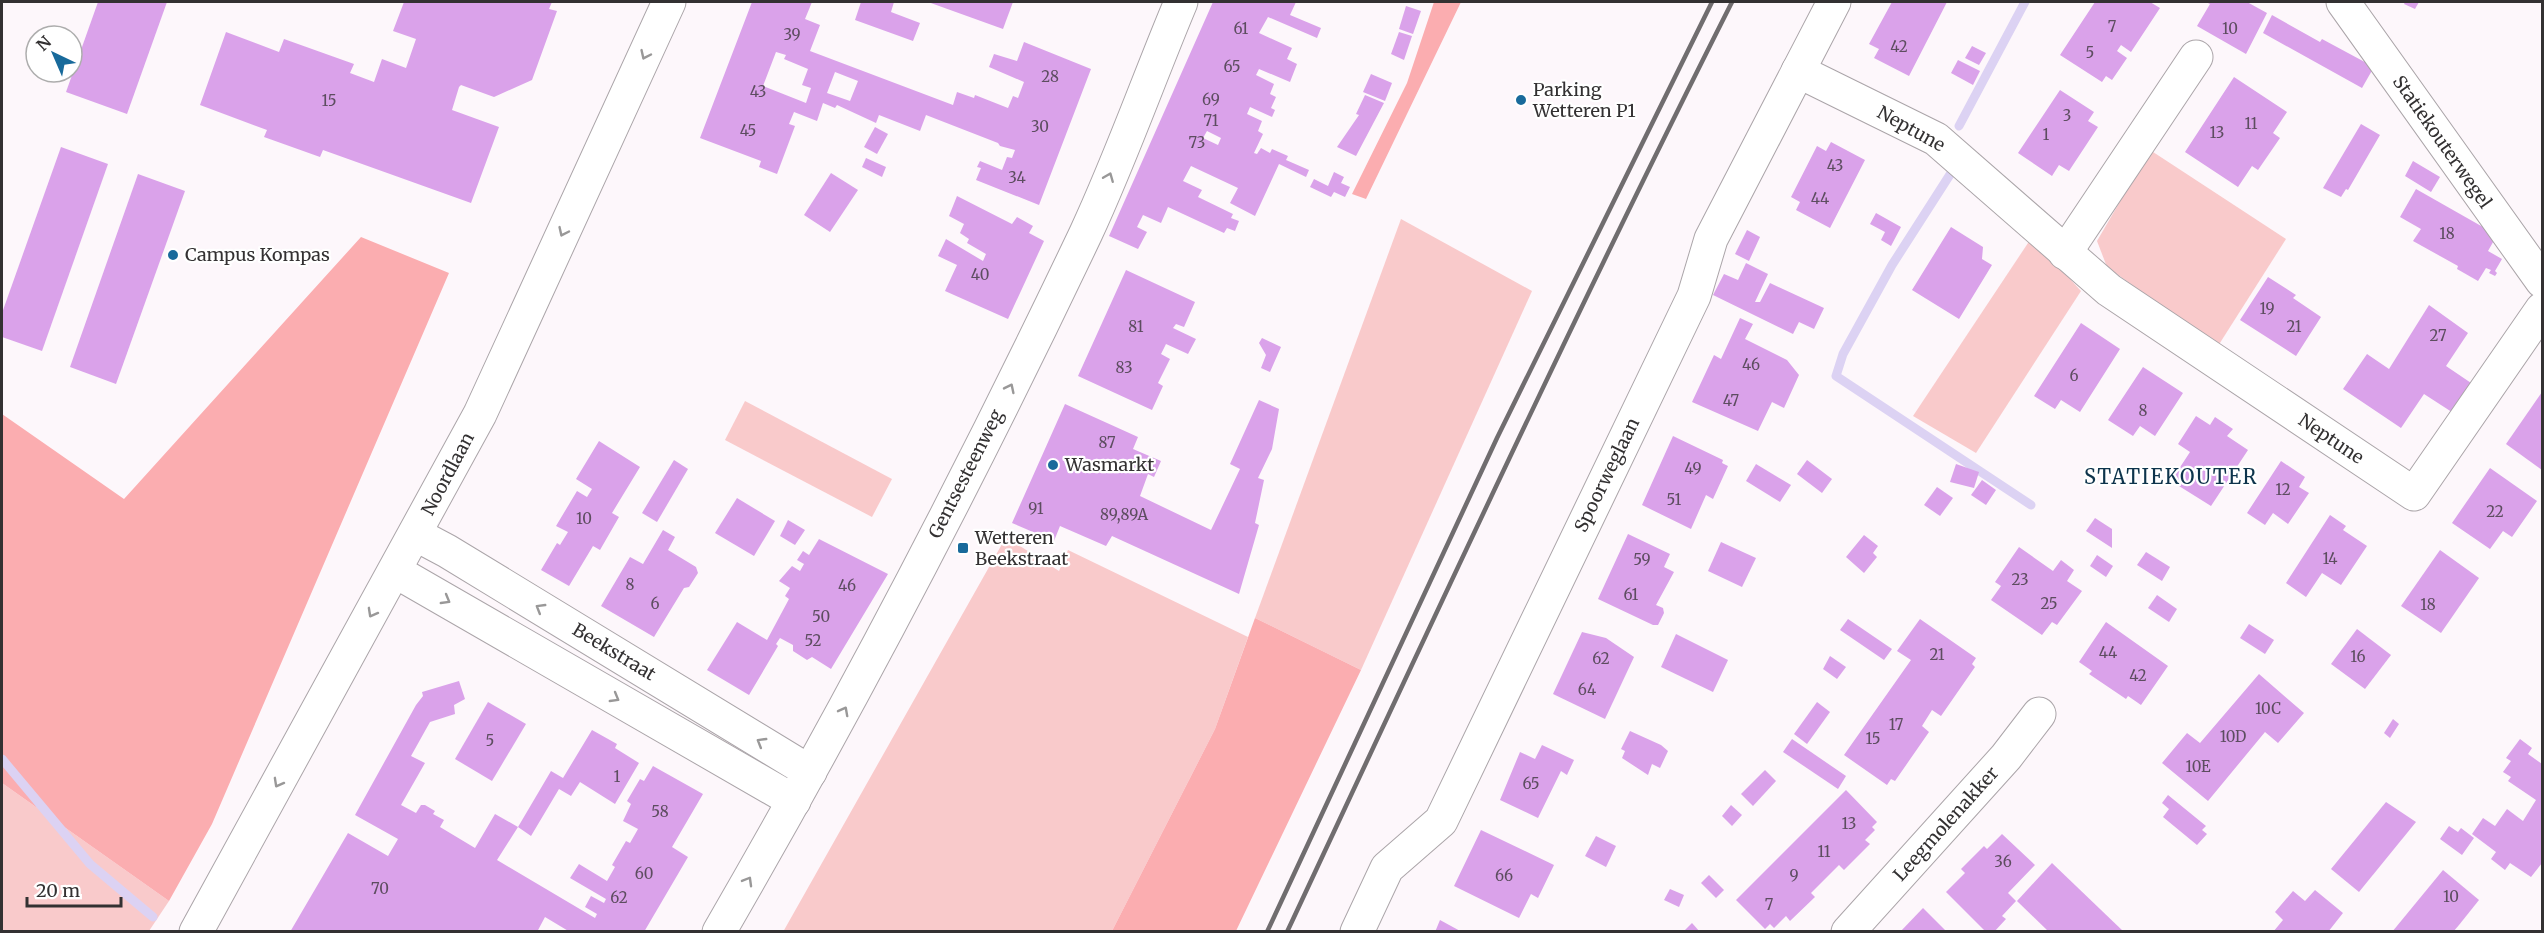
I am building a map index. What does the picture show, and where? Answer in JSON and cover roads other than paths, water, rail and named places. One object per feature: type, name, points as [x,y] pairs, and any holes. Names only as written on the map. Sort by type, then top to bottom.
[{"type":"street","name":"Noordlaan","points":[[196,932],[480,414],[669,2]]},
{"type":"street","name":"Gentsesteenweg","points":[[719,932],[795,801],[978,456],[1087,231],[1181,2]]},
{"type":"street","name":"Spoorweglaan","points":[[1357,932],[1387,868],[1441,821],[1694,296],[1711,239],[1834,2]]},
{"type":"street","name":"Statiekouterwegel","points":[[2343,2],[2542,281]]},
{"type":"street","points":[[2065,253],[2196,57]]},
{"type":"street","name":"Neptune","points":[[1798,71],[1936,139],[2109,290],[2414,494],[2542,309]]},
{"type":"street","name":"Beekstraat","points":[[415,534],[447,551],[810,772]]},
{"type":"street","points":[[395,571],[795,801]]},
{"type":"street","name":"Leegmolenakker","points":[[1848,932],[2006,758],[2039,714]]},
{"type":"waterway","points":[[1959,126],[2025,2]]},
{"type":"waterway","points":[[1951,173],[1892,265],[1843,354],[1836,376],[2031,505]]},
{"type":"waterway","points":[[2,759],[90,864],[153,917]]},
{"type":"railway","points":[[1267,932],[1497,438],[1712,2]]},
{"type":"railway","points":[[1287,932],[1562,349],[1732,2]]},
{"type":"place","name":"Parking Wetteren P1","points":[[1521,100]]},
{"type":"place","name":"Campus Kompas","points":[[173,255]]},
{"type":"place","name":"Wasmarkt","points":[[1053,465]]},
{"type":"place","name":"Wetteren Beekstraat","points":[[963,548]]},
{"type":"district","name":"STATIEKOUTER","points":[[2171,477]]}]
